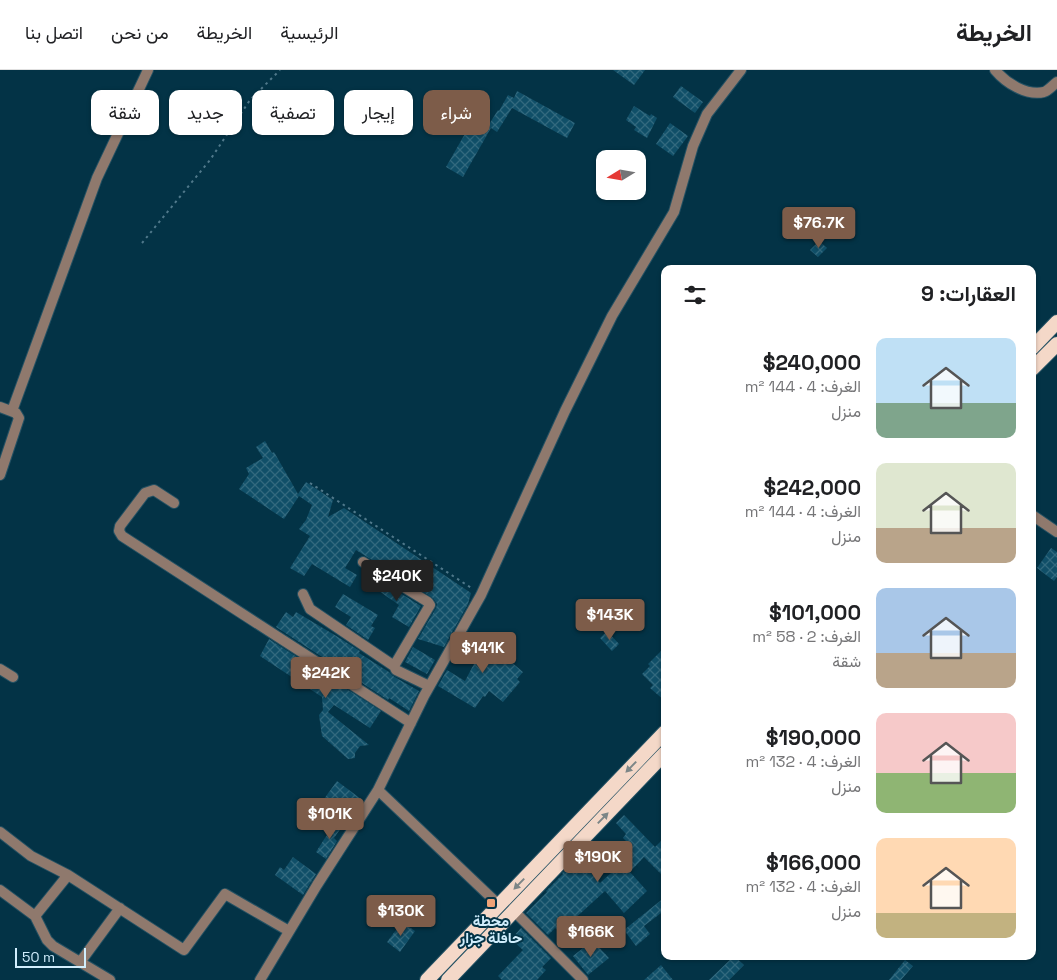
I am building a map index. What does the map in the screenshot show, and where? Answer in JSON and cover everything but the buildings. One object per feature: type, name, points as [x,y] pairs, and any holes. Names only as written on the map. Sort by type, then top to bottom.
[{"type":"highway","points":[[1036,344],[1057,322]]},
{"type":"highway","points":[[1036,365],[1057,344]]},
{"type":"highway","points":[[427,980],[661,736]]},
{"type":"highway","points":[[448,980],[661,757]]},
{"type":"street","points":[[12,411],[97,178],[148,70]]},
{"type":"street","points":[[260,980],[317,885],[378,790],[429,686],[481,595],[612,316],[674,212],[693,146],[707,114],[741,70]]},
{"type":"street","points":[[996,70],[1004,81],[1025,91],[1045,92],[1057,82]]},
{"type":"street","points":[[0,407],[12,411],[19,418],[1,470]]},
{"type":"street","points":[[174,503],[154,490],[150,490],[145,493],[120,526],[119,531],[122,536],[411,723]]},
{"type":"street","points":[[1036,518],[1057,532]]},
{"type":"street","points":[[363,562],[430,605],[394,666]]},
{"type":"street","points":[[303,594],[310,610],[394,666],[396,670],[429,686]]},
{"type":"street","points":[[0,669],[13,677]]},
{"type":"street","points":[[378,790],[499,905]]},
{"type":"street","points":[[0,832],[31,856],[68,875],[184,950],[225,894],[289,931]]},
{"type":"street","points":[[35,916],[68,875]]},
{"type":"street","points":[[0,890],[35,916],[47,940],[110,980]]},
{"type":"street","points":[[81,961],[120,908]]},
{"type":"street","points":[[514,911],[583,980]]},
{"type":"path","points":[[142,243],[210,160],[250,100],[280,70]]},
{"type":"path","points":[[310,483],[481,595]]},
{"type":"place","name":"محطة حافلة جزار","points":[[491,903]]}]
